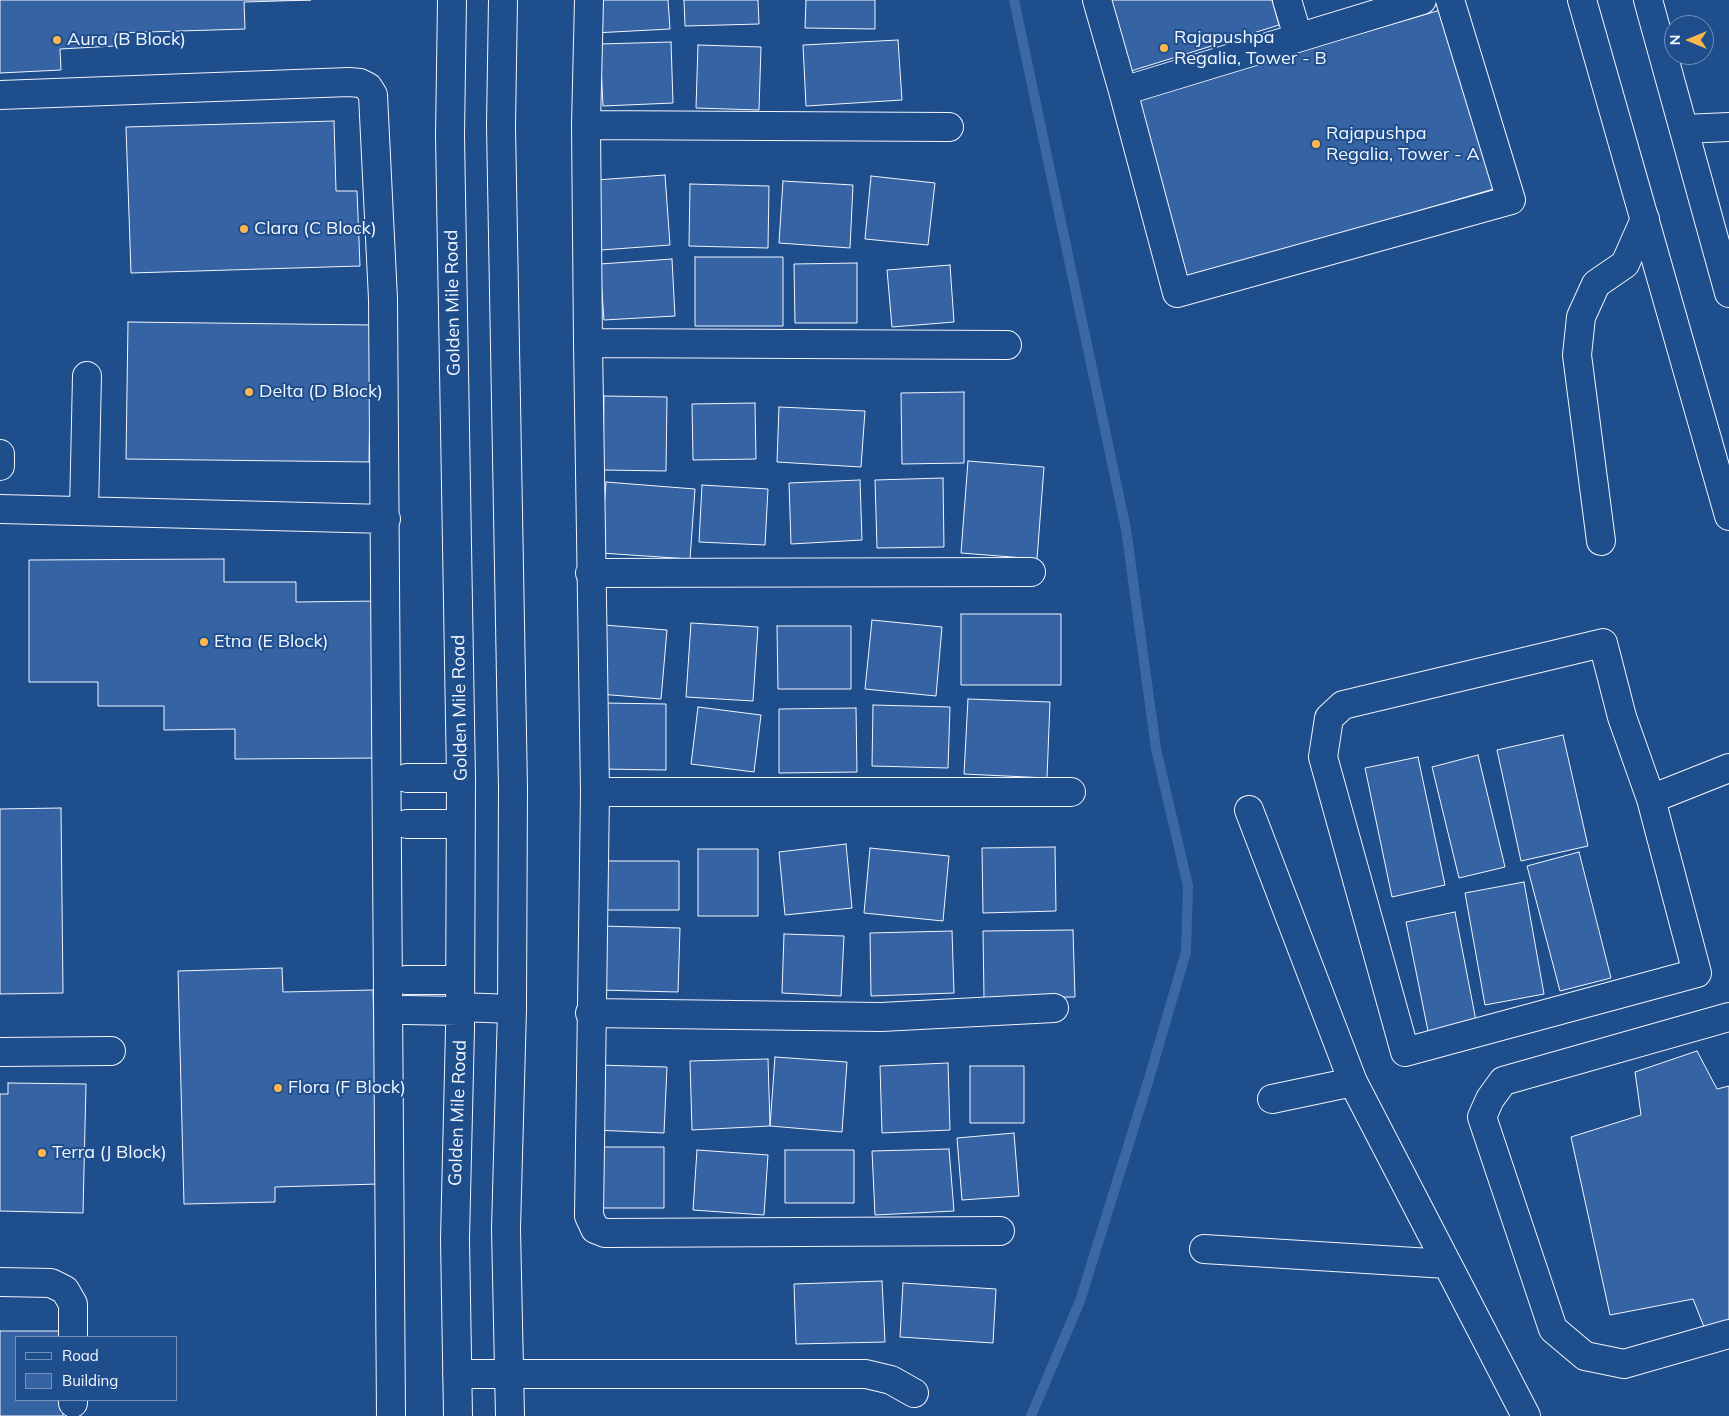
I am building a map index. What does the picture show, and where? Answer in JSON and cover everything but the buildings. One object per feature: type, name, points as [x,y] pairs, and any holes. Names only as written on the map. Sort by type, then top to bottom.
[{"type":"street","name":"Golden Mile Road","points":[[452,0],[450,136],[461,778],[460,1009],[455,1239],[458,1416]]},
{"type":"street","points":[[503,0],[501,126],[511,569],[512,1009],[506,1228],[510,1416]]},
{"type":"street","points":[[589,0],[586,125],[590,573],[595,792],[590,1012],[589,1216],[595,1228],[605,1233],[622,1234],[1000,1231]]},
{"type":"street","points":[[1097,0],[1176,293],[1511,200],[1450,0]]},
{"type":"street","points":[[1287,0],[1298,37]]},
{"type":"street","points":[[1123,91],[1422,0]]},
{"type":"street","points":[[1582,0],[1729,516]]},
{"type":"street","points":[[1648,0],[1729,293]]},
{"type":"street","points":[[0,96],[349,82],[360,83],[368,88],[373,95],[383,299],[386,519],[391,1416]]},
{"type":"street","points":[[586,125],[949,127]]},
{"type":"street","points":[[1684,130],[1729,127]]},
{"type":"street","points":[[1601,541],[1577,355],[1581,317],[1596,284],[1625,264],[1645,219]]},
{"type":"street","points":[[588,343],[1007,346]]},
{"type":"street","points":[[84,511],[87,376]]},
{"type":"street","points":[[0,454],[0,466]]},
{"type":"street","points":[[0,509],[386,519]]},
{"type":"street","points":[[590,573],[1031,572]]},
{"type":"street","points":[[1603,643],[1622,717],[1651,799],[1697,973],[1405,1052],[1323,757],[1330,718],[1343,705],[1603,643]]},
{"type":"street","points":[[1651,799],[1729,768]]},
{"type":"street","points":[[407,778],[461,778]]},
{"type":"street","points":[[595,792],[1071,792]]},
{"type":"street","points":[[1249,810],[1353,1082],[1526,1416]]},
{"type":"street","points":[[407,824],[461,824]]},
{"type":"street","points":[[406,980],[460,980]]},
{"type":"street","points":[[590,1012],[881,1017],[1054,1008]]},
{"type":"street","points":[[405,1010],[512,1009]]},
{"type":"street","points":[[1729,1017],[1503,1081],[1490,1099],[1482,1117],[1553,1328],[1566,1340],[1585,1356],[1624,1364],[1729,1334]]},
{"type":"street","points":[[0,1052],[111,1051]]},
{"type":"street","points":[[1272,1099],[1353,1082]]},
{"type":"street","points":[[1204,1249],[1448,1264]]},
{"type":"street","points":[[0,1282],[51,1283],[65,1290],[73,1304],[73,1336]]},
{"type":"street","points":[[457,1374],[866,1374],[891,1380],[914,1393]]},
{"type":"waterway","points":[[1014,0],[1126,529],[1156,749],[1188,886],[1186,952],[1148,1082],[1080,1301],[1031,1416]]},
{"type":"place","name":"Aura (B Block)","points":[[57,40]]},
{"type":"place","name":"Rajapushpa Regalia, Tower - B","points":[[1164,48]]},
{"type":"place","name":"Rajapushpa Regalia, Tower - A","points":[[1316,144]]},
{"type":"place","name":"Clara (C Block)","points":[[244,229]]},
{"type":"place","name":"Delta (D Block)","points":[[249,392]]},
{"type":"place","name":"Etna (E Block)","points":[[204,642]]},
{"type":"place","name":"Flora (F Block)","points":[[278,1088]]},
{"type":"place","name":"Terra (J Block)","points":[[42,1153]]}]
